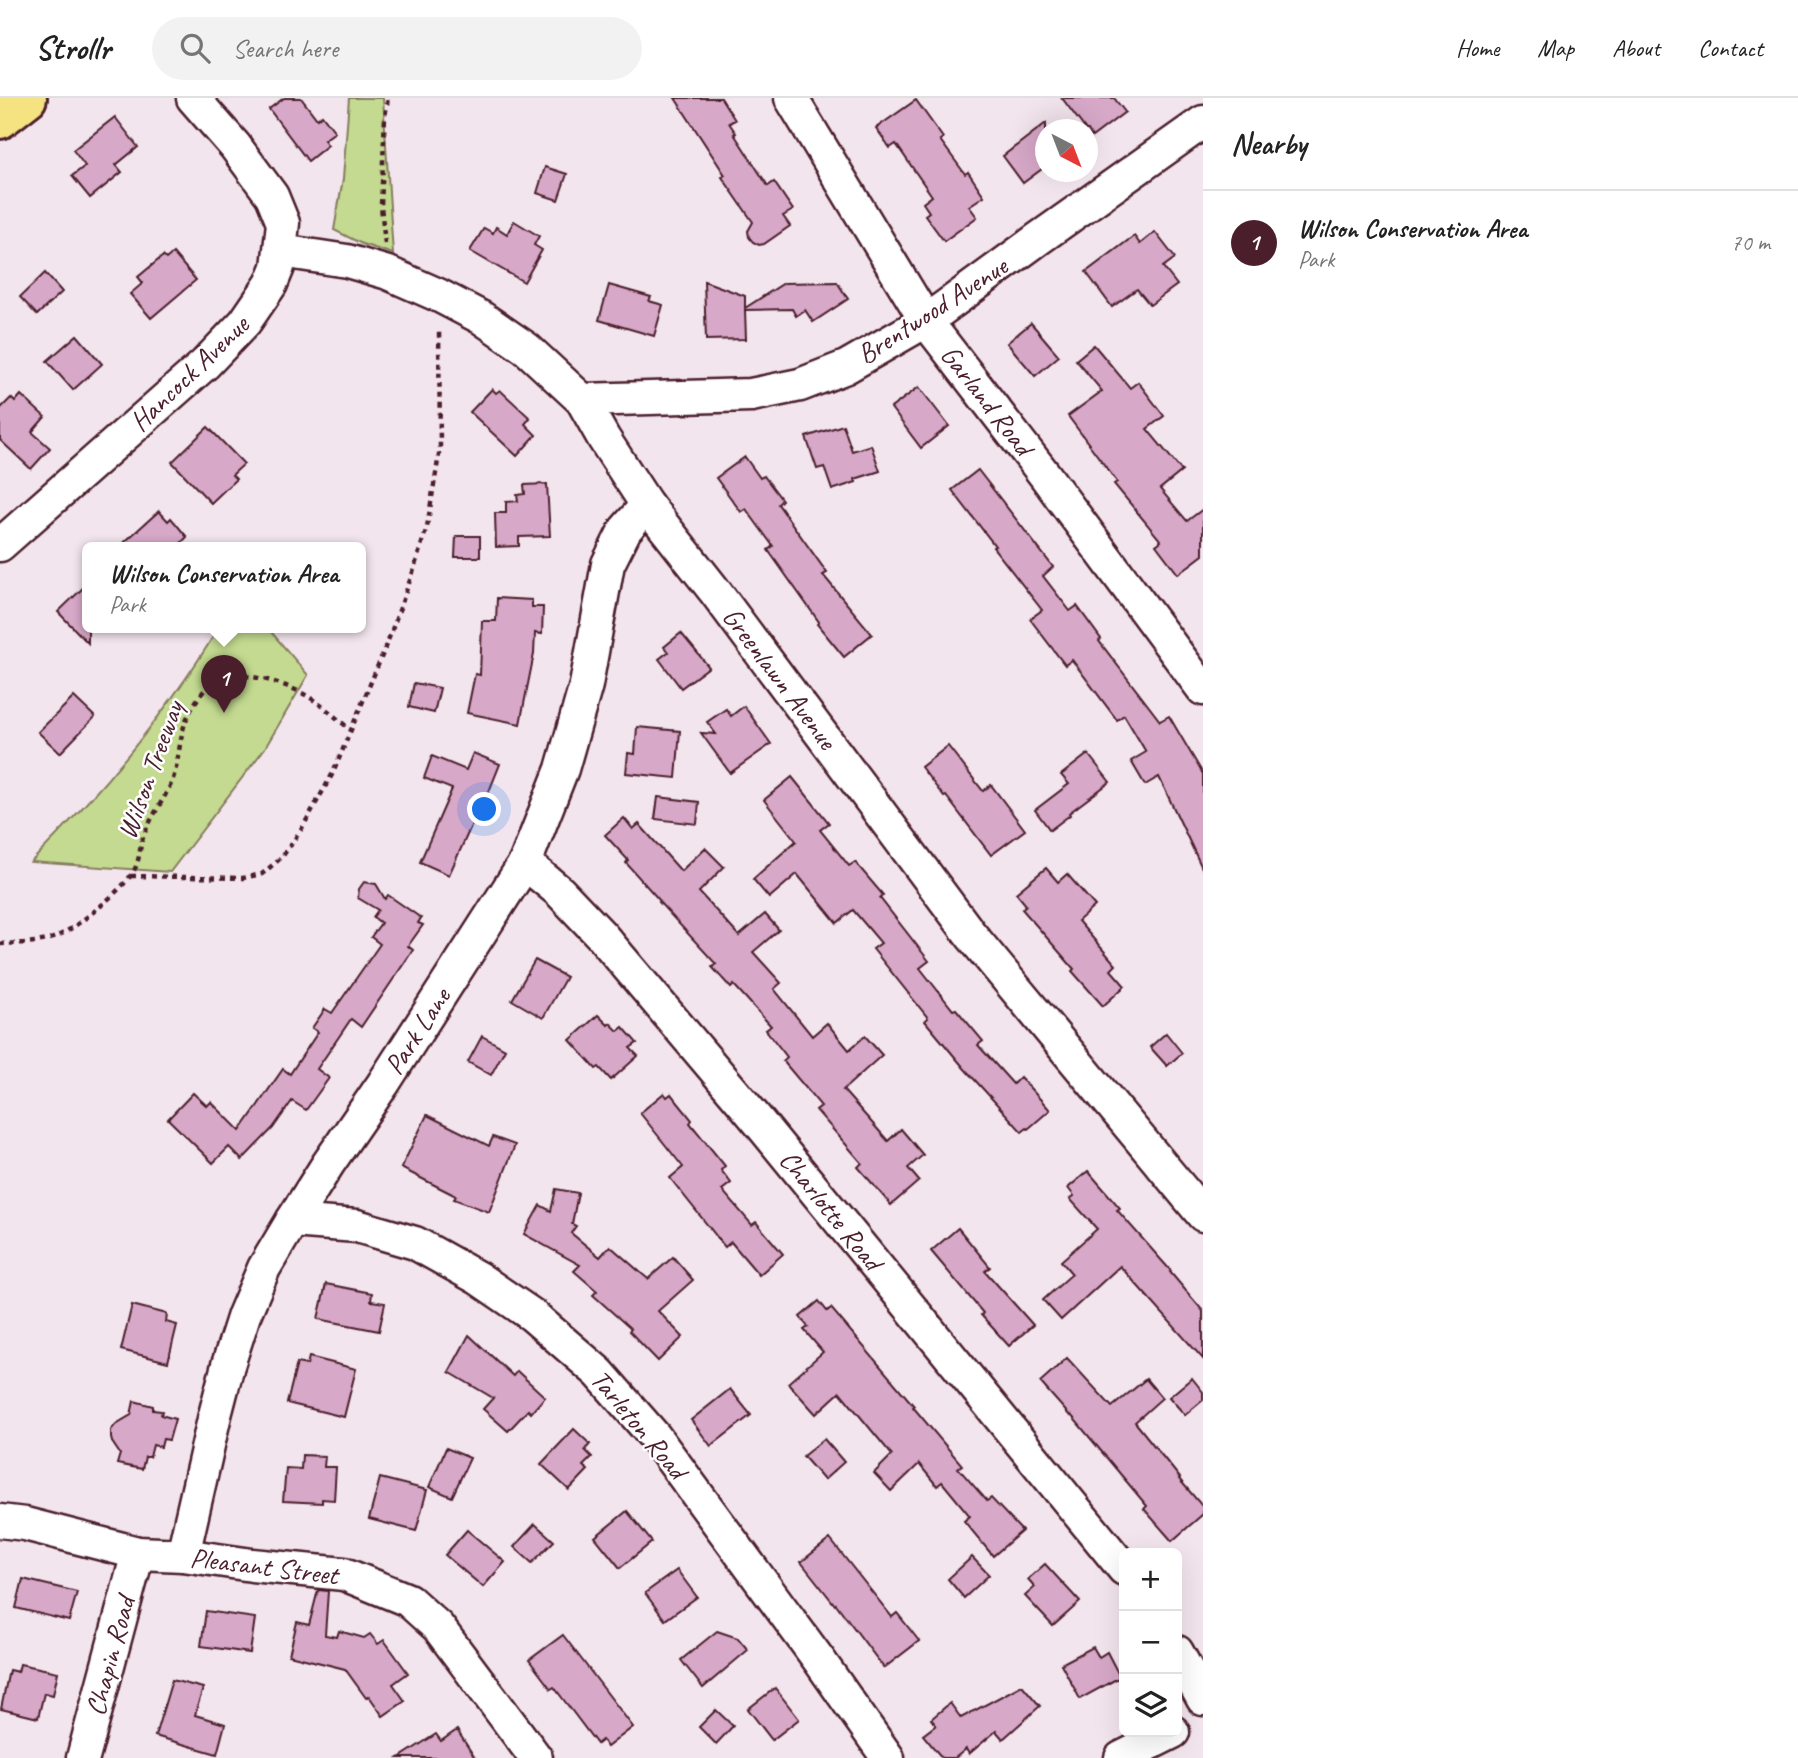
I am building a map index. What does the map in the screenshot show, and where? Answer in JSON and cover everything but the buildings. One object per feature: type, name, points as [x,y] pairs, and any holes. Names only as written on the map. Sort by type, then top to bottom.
[{"type":"main road","points":[[0,118],[27,98]]},
{"type":"street","name":"Hancock Avenue","points":[[0,545],[183,385],[245,322],[271,284],[278,267],[284,223],[272,197],[235,146],[193,98]]},
{"type":"street","name":"Garland Road","points":[[791,98],[926,321],[1044,474],[1203,689]]},
{"type":"street","name":"Brentwood Avenue","points":[[582,400],[751,395],[800,385],[846,367],[926,321],[1203,122]]},
{"type":"street","name":"Greenlawn Avenue","points":[[281,251],[347,261],[388,273],[438,295],[482,318],[527,349],[582,400],[647,505],[715,590],[971,935],[1203,1215]]},
{"type":"street","name":"Park Lane","points":[[183,1555],[214,1419],[244,1315],[264,1268],[328,1164],[383,1084],[525,863],[562,769],[586,685],[608,564],[625,530],[647,505]]},
{"type":"street","name":"Charlotte Road","points":[[525,863],[560,892],[601,935],[718,1073],[1119,1563]]},
{"type":"street","name":"Tarleton Road","points":[[292,1221],[357,1226],[415,1243],[478,1278],[532,1315],[599,1373],[655,1437],[888,1758]]},
{"type":"street","name":"Pleasant Street","points":[[0,1521],[25,1524],[138,1553],[183,1555],[344,1574],[408,1600],[438,1627],[536,1758]]},
{"type":"street","name":"Chapin Road","points":[[83,1758],[138,1553]]},
{"type":"street","points":[[1182,1661],[1203,1699]]},
{"type":"street","points":[[1182,1728],[1203,1718]]},
{"type":"street","points":[[1121,1758],[1163,1737]]},
{"type":"path","points":[[388,98],[381,205],[388,273]]},
{"type":"path","points":[[131,876],[243,878],[262,874],[282,857],[301,830],[333,773],[386,646],[427,527],[440,449],[438,295]]},
{"type":"path","name":"Wilson Treeway","points":[[0,944],[39,942],[69,930],[103,904],[131,876],[140,860],[141,842],[150,821],[172,782],[187,717],[202,691],[218,679],[233,676],[252,677],[280,684],[308,696],[351,730]]},
{"type":"green space","points":[[349,98],[383,98],[393,254],[362,244],[334,230],[343,179]]},
{"type":"green space","points":[[215,633],[272,633],[308,675],[265,748],[170,872],[31,862],[132,750]]},
{"type":"place","name":"Wilson Conservation Area","points":[[224,713]]}]
